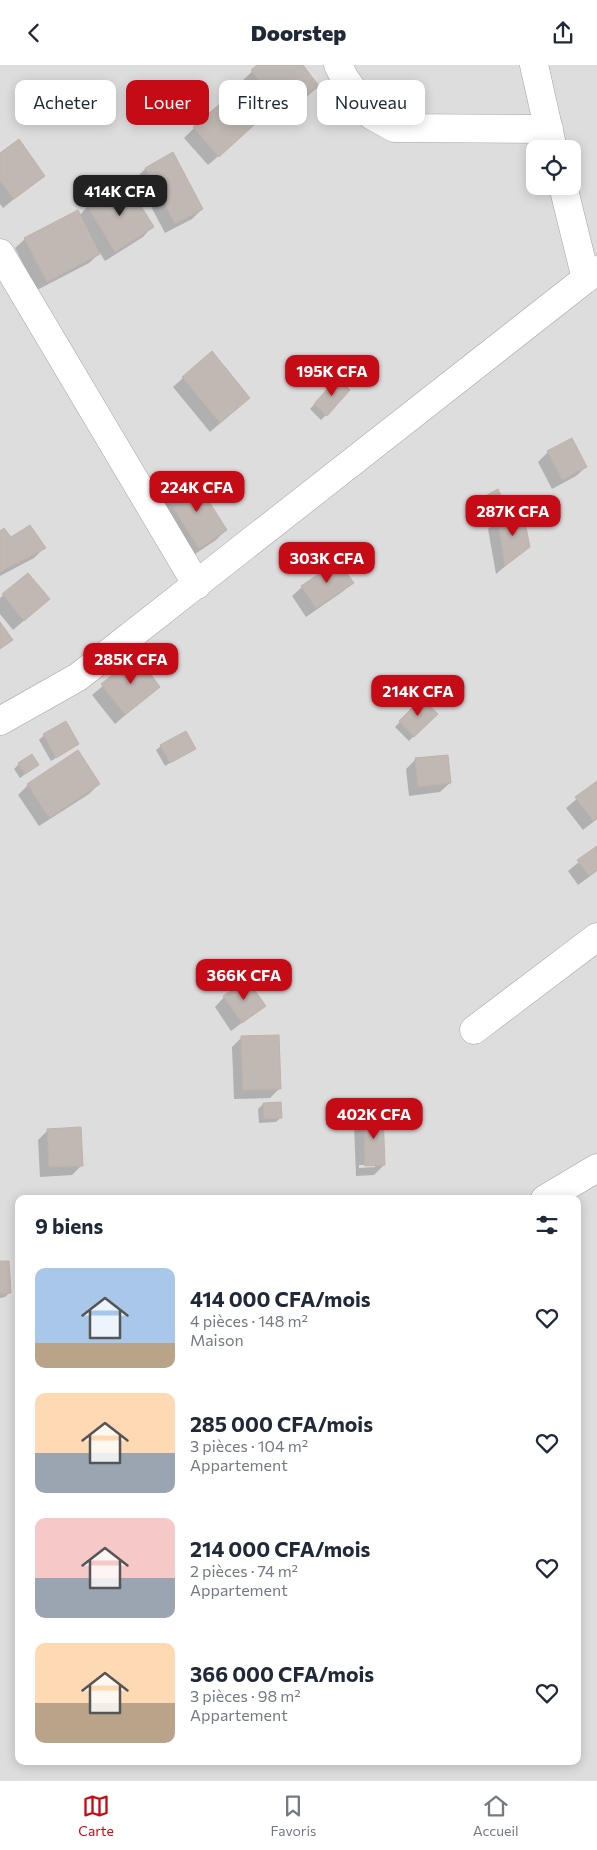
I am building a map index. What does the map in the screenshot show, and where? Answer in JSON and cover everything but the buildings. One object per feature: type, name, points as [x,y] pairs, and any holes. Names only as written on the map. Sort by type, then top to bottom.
[{"type":"street","points":[[338,65],[345,79],[371,115],[394,128],[551,139],[534,65]]},
{"type":"street","points":[[0,721],[78,677],[591,275],[566,195]]},
{"type":"street","points":[[0,253],[196,585]]},
{"type":"street","points":[[474,1030],[597,937]]},
{"type":"street","points":[[552,1195],[597,1168]]},
{"type":"shaded area","points":[[0,65],[597,65],[597,1780],[0,1780]]}]
